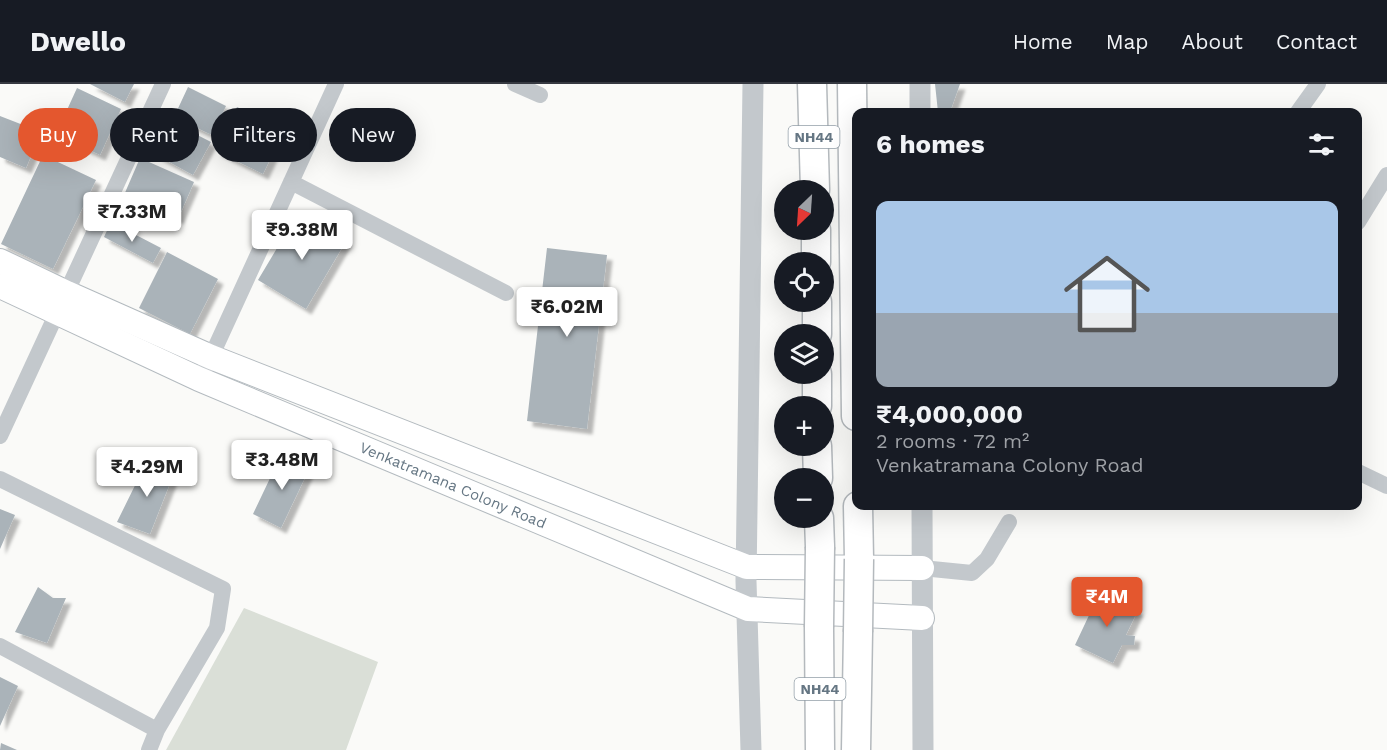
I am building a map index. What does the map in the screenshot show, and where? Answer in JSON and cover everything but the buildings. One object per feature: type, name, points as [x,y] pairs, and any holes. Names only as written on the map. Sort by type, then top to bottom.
[{"type":"highway","name":"NH44","points":[[813,84],[815,180]]},
{"type":"highway","name":"NH44","points":[[852,84],[852,108]]},
{"type":"highway","name":"NH44","points":[[856,750],[858,510]]},
{"type":"highway","name":"NH44","points":[[819,528],[820,750]]},
{"type":"main road","points":[[0,261],[63,304],[212,357],[747,567],[922,568]]},
{"type":"main road","name":"Venkatramana Colony Road","points":[[0,286],[63,304],[199,379],[748,609],[922,618]]},
{"type":"street","points":[[0,436],[163,84]]},
{"type":"street","points":[[199,379],[212,357],[336,84]]},
{"type":"street","points":[[515,84],[540,94]]},
{"type":"street","points":[[751,750],[747,567],[753,84]]},
{"type":"street","points":[[920,84],[920,108]]},
{"type":"street","points":[[1301,108],[1318,84]]},
{"type":"street","points":[[1362,216],[1387,175]]},
{"type":"street","points":[[291,182],[507,292]]},
{"type":"street","points":[[1362,474],[1387,486]]},
{"type":"street","points":[[0,479],[223,589],[217,628],[157,730],[149,750]]},
{"type":"street","points":[[922,510],[922,750]]},
{"type":"street","points":[[922,568],[972,573],[987,559],[1009,522]]},
{"type":"street","points":[[0,646],[157,730]]},
{"type":"shaded area","points":[[244,608],[378,662],[346,750],[166,750]]}]
